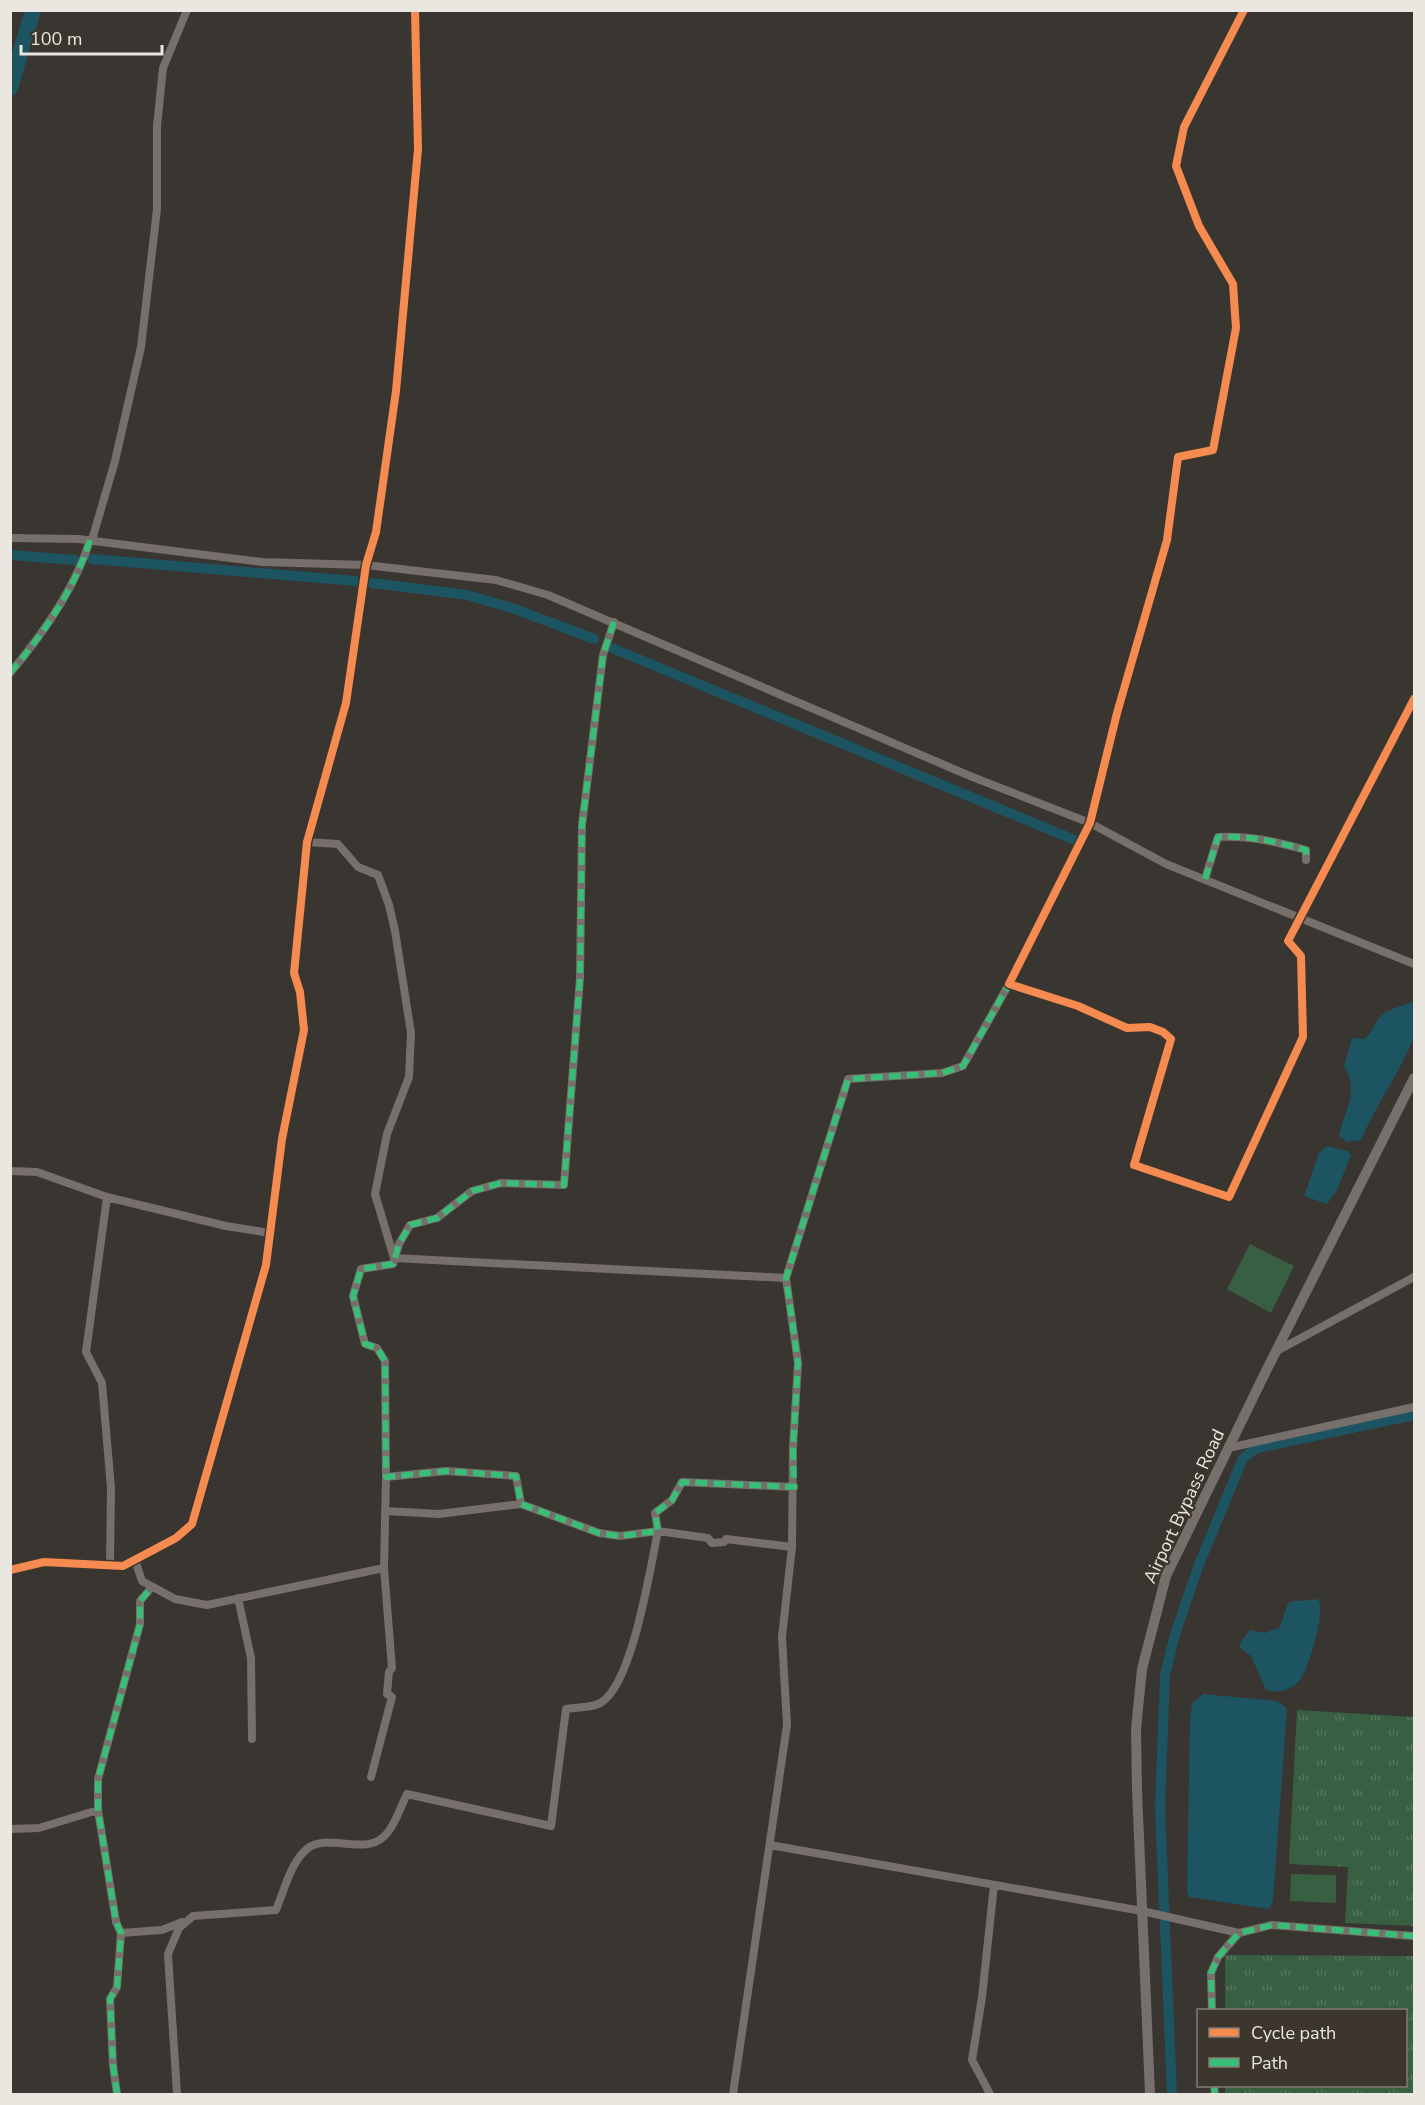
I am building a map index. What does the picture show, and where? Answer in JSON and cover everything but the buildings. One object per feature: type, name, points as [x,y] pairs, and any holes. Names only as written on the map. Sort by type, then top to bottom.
[{"type":"street","points":[[10,673],[48,623],[84,561],[115,461],[141,347],[157,209],[157,126],[163,68],[187,10]]},
{"type":"street","points":[[10,1570],[44,1562],[123,1566],[176,1539],[192,1524],[266,1266],[282,1139],[304,1030],[300,992],[294,973],[307,842],[346,703],[366,565],[376,532],[396,390],[418,149],[415,10]]},
{"type":"street","points":[[733,2094],[788,1725],[782,1637],[792,1547],[793,1447],[798,1363],[786,1278],[848,1079],[942,1073],[963,1066],[1009,984],[1090,823],[1117,713],[1167,540],[1178,457],[1213,450],[1219,429],[1236,328],[1233,284],[1198,226],[1176,166],[1184,127],[1244,10]]},
{"type":"street","points":[[10,538],[91,540],[262,562],[366,565],[496,580],[548,595],[970,776],[1090,823],[1167,864],[1414,964]]},
{"type":"street","points":[[371,1777],[392,1697],[387,1694],[389,1672],[393,1668],[384,1568],[385,1360],[377,1348],[365,1344],[353,1296],[361,1269],[393,1264],[410,1225],[437,1218],[472,1191],[501,1183],[564,1185],[580,978],[582,825],[603,655],[614,622]]},
{"type":"street","points":[[1009,984],[1078,1006],[1127,1028],[1150,1027],[1163,1032],[1171,1039],[1134,1165],[1229,1197],[1303,1036],[1301,956],[1288,943],[1299,916],[1414,699]]},
{"type":"street","points":[[1205,879],[1218,837],[1240,835],[1306,850],[1306,860]]},
{"type":"street","points":[[307,842],[338,844],[358,867],[378,875],[389,905],[411,1034],[409,1077],[387,1134],[375,1194],[394,1258]]},
{"type":"street","name":"Airport Bypass Road","points":[[1149,2094],[1136,1728],[1142,1669],[1166,1576],[1275,1352],[1414,1078]]},
{"type":"street","points":[[10,1171],[37,1172],[107,1197],[226,1226],[270,1233]]},
{"type":"street","points":[[107,1197],[86,1352],[102,1383],[111,1488],[110,1565]]},
{"type":"street","points":[[394,1258],[786,1278]]},
{"type":"street","points":[[1275,1352],[1414,1277]]},
{"type":"street","points":[[1228,1448],[1414,1407]]},
{"type":"street","points":[[386,1477],[446,1471],[516,1476],[521,1504]]},
{"type":"street","points":[[177,2094],[168,1954],[179,1928],[193,1916],[276,1910],[293,1870],[308,1847],[322,1843],[369,1844],[387,1834],[407,1794],[551,1826],[566,1709],[601,1704],[610,1694],[630,1652],[658,1531],[656,1513],[672,1500],[682,1482],[794,1487]]},
{"type":"street","points":[[385,1511],[439,1514],[521,1504],[599,1533],[620,1536],[658,1531],[708,1538],[712,1543],[724,1542],[726,1539],[792,1547]]},
{"type":"street","points":[[135,1560],[142,1581],[175,1599],[207,1605],[384,1568]]},
{"type":"street","points":[[117,2094],[112,2065],[110,1999],[117,1987],[121,1933],[117,1922],[104,1828],[98,1810],[98,1779],[140,1624],[140,1601],[152,1587]]},
{"type":"street","points":[[238,1598],[251,1658],[252,1739]]},
{"type":"street","points":[[10,1828],[39,1828],[98,1810]]},
{"type":"street","points":[[770,1845],[1142,1911],[1239,1933],[1272,1925],[1414,1936]]},
{"type":"street","points":[[990,2094],[972,2060],[982,1997],[994,1885]]},
{"type":"street","points":[[121,1933],[162,1930],[189,1920]]},
{"type":"street","points":[[1212,2009],[1211,1973],[1218,1957],[1239,1933]]},
{"type":"green space","points":[[1250,1244],[1294,1266],[1271,1313],[1227,1289]]},
{"type":"green space","points":[[1297,1710],[1414,1717],[1414,1926],[1345,1923],[1348,1867],[1289,1864]]},
{"type":"green space","points":[[1291,1874],[1336,1875],[1336,1903],[1290,1901]]},
{"type":"green space","points":[[1225,1955],[1414,1956],[1414,2094],[1225,2094],[1225,2087],[1407,2087],[1407,2009],[1225,2009]]},
{"type":"water","points":[[1414,1001],[1415,1035],[1407,1052],[1361,1140],[1347,1142],[1339,1136],[1350,1101],[1351,1085],[1344,1066],[1352,1038],[1364,1039],[1382,1015]]},
{"type":"water","points":[[1327,1146],[1348,1151],[1351,1155],[1337,1190],[1327,1204],[1304,1196],[1319,1153]]},
{"type":"water","points":[[1318,1599],[1320,1616],[1318,1627],[1312,1652],[1300,1680],[1284,1690],[1275,1692],[1266,1690],[1251,1656],[1240,1648],[1240,1643],[1250,1630],[1265,1633],[1280,1627],[1288,1605],[1293,1601]]},
{"type":"water","points":[[1203,1694],[1277,1701],[1287,1708],[1273,1901],[1269,1909],[1189,1897],[1187,1892],[1190,1719],[1192,1704]]},
{"type":"waterway","points":[[10,88],[33,10]]},
{"type":"waterway","points":[[10,555],[75,560]]},
{"type":"waterway","points":[[92,559],[356,581]]},
{"type":"waterway","points":[[372,583],[467,595],[515,609],[594,639]]},
{"type":"waterway","points":[[612,648],[1077,841]]},
{"type":"waterway","points":[[1172,2094],[1160,1808],[1165,1675],[1174,1638],[1198,1567],[1243,1458],[1257,1448],[1414,1415]]},
{"type":"marked path","points":[[10,673],[57,610],[76,576],[90,540]]},
{"type":"marked path","points":[[614,622],[603,655],[582,825],[580,978],[564,1185],[501,1183],[472,1191],[437,1218],[410,1225],[399,1244],[393,1264],[361,1269],[353,1296],[365,1344],[377,1348],[385,1361],[386,1477],[446,1471],[516,1476],[521,1504],[599,1533],[620,1536],[658,1531],[655,1513],[672,1500],[682,1482],[794,1487],[793,1447],[798,1363],[786,1278],[848,1079],[942,1073],[963,1066],[1009,984]]},
{"type":"marked path","points":[[1205,879],[1218,837],[1252,838],[1295,847],[1306,850],[1306,860]]},
{"type":"marked path","points":[[117,2094],[113,2065],[110,1999],[117,1987],[121,1933],[116,1922],[98,1810],[98,1779],[140,1624],[140,1601],[152,1587]]},
{"type":"marked path","points":[[1212,2009],[1211,1973],[1218,1957],[1239,1933],[1272,1925],[1414,1936]]},
{"type":"marked path","points":[[1214,2087],[1215,2094]]},
{"type":"cycle path","points":[[10,1570],[44,1562],[123,1566],[176,1538],[192,1524],[266,1265],[282,1139],[304,1030],[300,992],[294,973],[307,842],[346,703],[366,565],[376,532],[396,391],[418,149],[415,10]]},
{"type":"cycle path","points":[[1244,10],[1184,127],[1176,166],[1199,226],[1233,284],[1236,328],[1213,450],[1178,457],[1167,540],[1117,713],[1090,823],[1009,984],[1078,1006],[1127,1028],[1150,1027],[1163,1032],[1171,1039],[1134,1165],[1229,1197],[1303,1037],[1301,956],[1288,941],[1414,699]]}]
